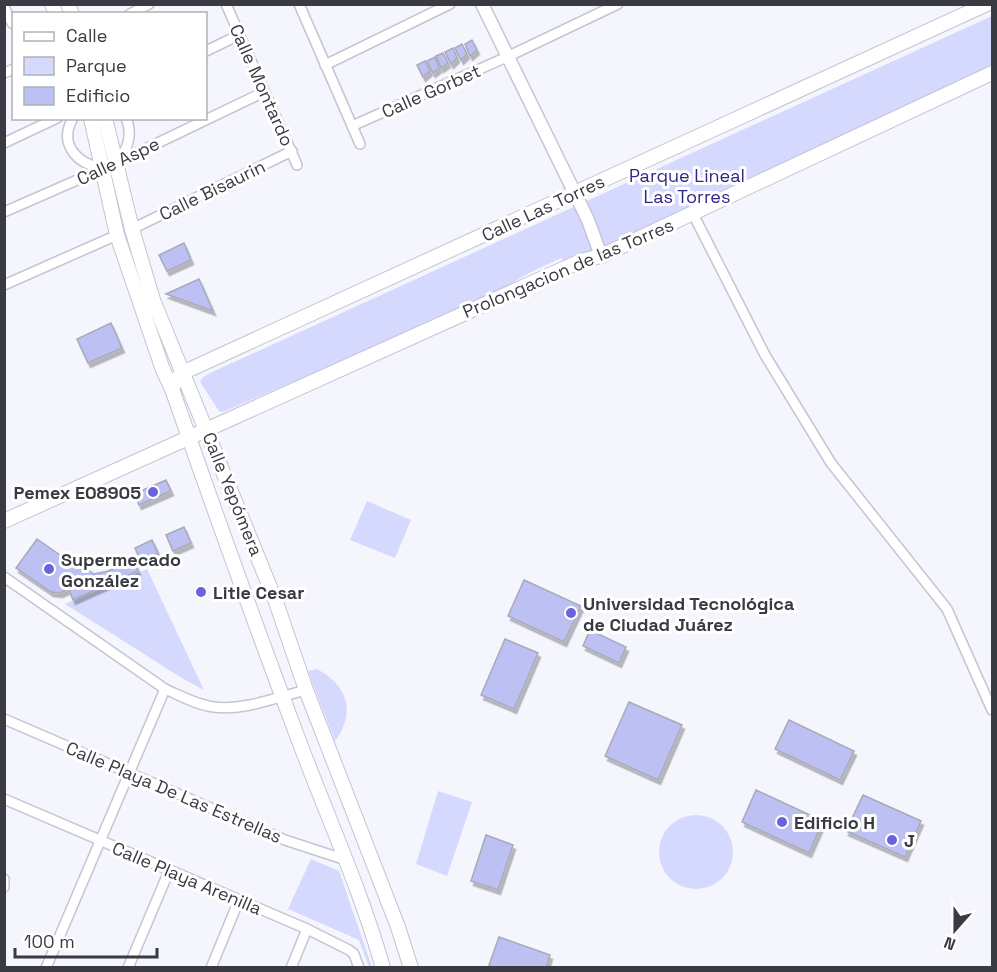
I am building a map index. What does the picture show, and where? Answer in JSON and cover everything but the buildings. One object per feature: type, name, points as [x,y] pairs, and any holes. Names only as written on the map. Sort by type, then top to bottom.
[{"type":"main road","name":"Calle Las Torres","points":[[182,373],[987,4]]},
{"type":"main road","name":"Prolongacion de las Torres","points":[[4,521],[581,261],[601,256],[993,73]]},
{"type":"main road","name":"Calle Yepómera","points":[[91,120],[117,235],[159,360],[172,389],[282,695],[376,941],[383,968]]},
{"type":"main road","name":"Calle Yepómera","points":[[105,120],[132,229],[153,300],[276,602],[306,690],[398,927],[411,968]]},
{"type":"main road","points":[[172,389],[182,373]]},
{"type":"street","points":[[134,12],[149,4]]},
{"type":"street","name":"Calle Montardo","points":[[226,4],[297,165]]},
{"type":"street","points":[[312,4],[300,7],[360,144]]},
{"type":"street","points":[[325,65],[450,4]]},
{"type":"street","points":[[482,4],[588,220],[601,256]]},
{"type":"street","name":"Calle Gorbet","points":[[352,126],[509,56],[618,4]]},
{"type":"street","points":[[4,7],[12,23]]},
{"type":"street","points":[[207,51],[239,35]]},
{"type":"street","name":"Calle Aspe","points":[[207,119],[264,92]]},
{"type":"street","points":[[4,143],[53,120]]},
{"type":"street","points":[[72,120],[67,134],[68,145],[74,156],[91,166],[102,168]]},
{"type":"street","points":[[116,163],[123,154],[130,137],[126,120]]},
{"type":"street","name":"Calle Aspe","points":[[4,212],[116,163],[206,120]]},
{"type":"street","name":"Calle Bisaurin","points":[[132,229],[291,151]]},
{"type":"street","points":[[693,214],[765,355],[831,463],[947,609],[993,710]]},
{"type":"street","points":[[4,285],[117,235]]},
{"type":"street","points":[[4,577],[165,689],[193,702],[219,707],[242,706],[306,690]]},
{"type":"street","points":[[46,968],[165,689]]},
{"type":"street","name":"Calle Playa De Las Estrellas","points":[[4,719],[285,840],[346,860]]},
{"type":"street","name":"Calle Playa Arenilla","points":[[4,800],[307,929],[349,950],[354,954],[359,968]]},
{"type":"street","points":[[128,968],[169,871]]},
{"type":"street","points":[[211,968],[239,900]]},
{"type":"street","points":[[291,968],[307,929]]},
{"type":"green space","name":"Parque Lineal Las Torres","points":[[992,16],[992,69],[693,214],[566,265],[561,258],[529,273],[486,299],[223,412],[219,411],[200,382],[208,374]]},
{"type":"green space","points":[[367,501],[411,520],[395,558],[350,540]]},
{"type":"green space","points":[[147,569],[204,690],[65,604]]},
{"type":"green space","points":[[317,669],[336,683],[346,700],[345,720],[342,731],[335,741],[308,671]]},
{"type":"green space","points":[[438,791],[472,802],[447,876],[416,864]]},
{"type":"green space","points":[[696,815],[710,818],[722,826],[730,838],[733,852],[730,866],[722,878],[710,886],[696,889],[682,886],[670,878],[662,866],[659,852],[662,838],[670,826],[682,818]]},
{"type":"green space","points":[[311,859],[339,871],[372,967],[369,967],[359,940],[288,909]]},
{"type":"place","name":"Pemex E08905","points":[[153,492]]},
{"type":"place","name":"Supermecado González","points":[[49,569]]},
{"type":"place","name":"Litle Cesar","points":[[201,592]]},
{"type":"place","name":"Universidad Tecnológica de Ciudad Juárez","points":[[571,613]]},
{"type":"place","name":"Edificio H","points":[[782,822]]},
{"type":"place","name":"J","points":[[892,840]]}]
